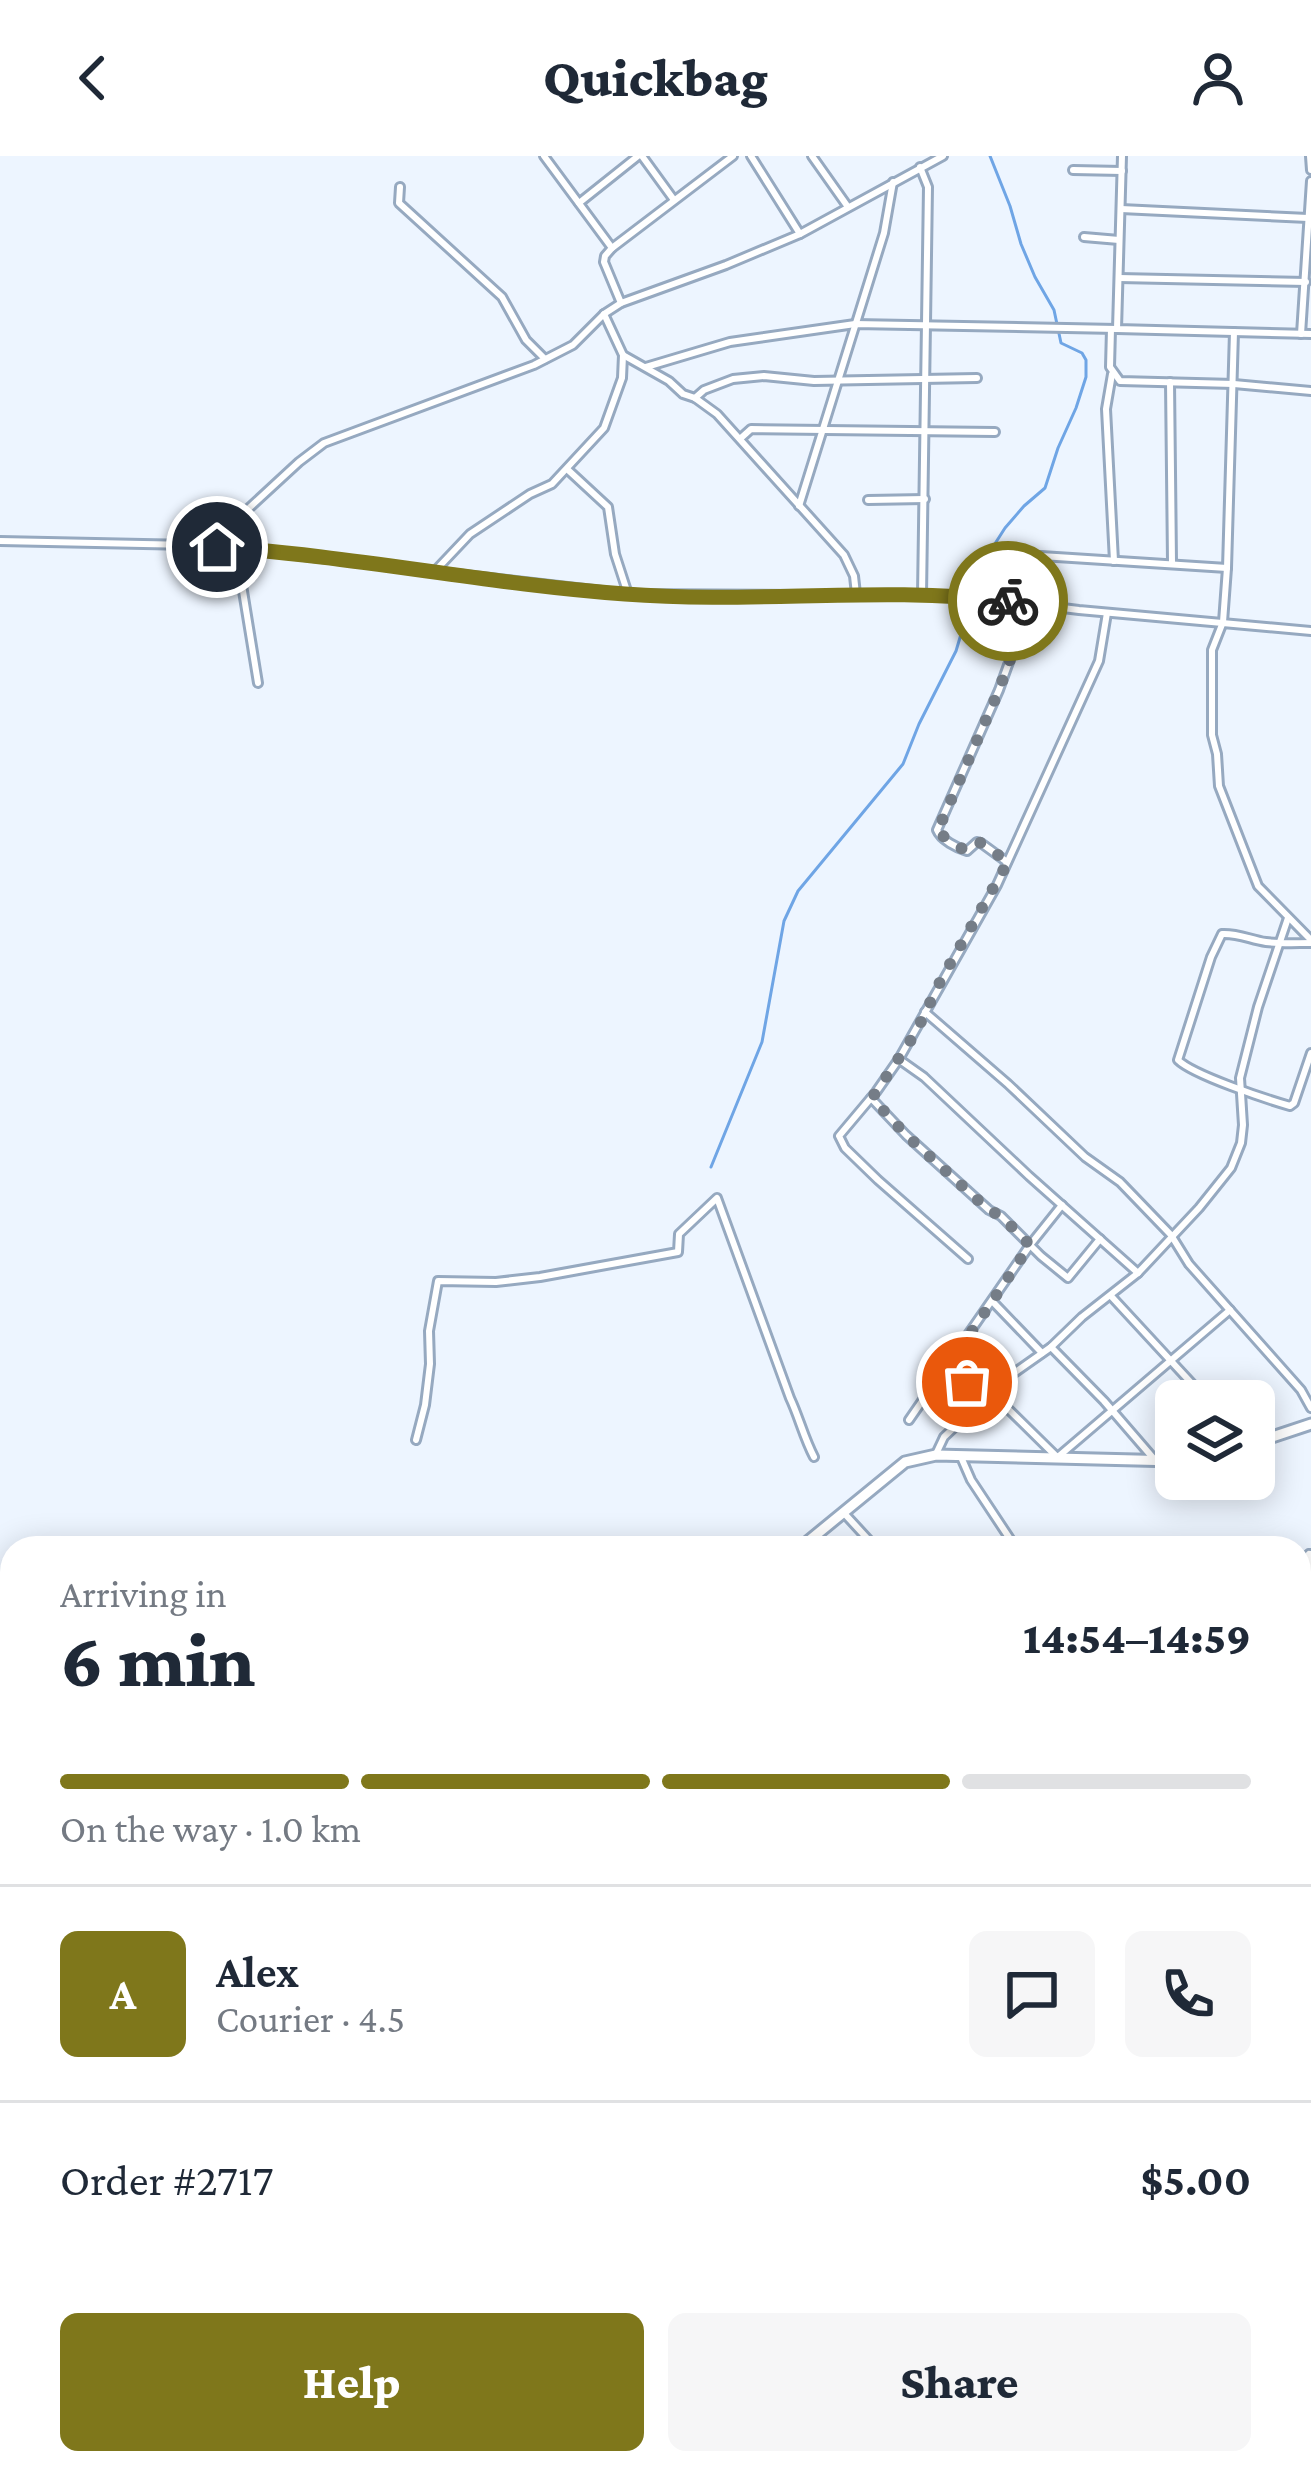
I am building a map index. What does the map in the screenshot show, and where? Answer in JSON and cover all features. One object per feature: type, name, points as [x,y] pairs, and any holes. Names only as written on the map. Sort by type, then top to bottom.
[{"type":"street","points":[[544,156],[612,248]]},
{"type":"street","points":[[579,203],[640,156],[674,200]]},
{"type":"street","points":[[621,303],[605,256],[734,156]]},
{"type":"street","points":[[751,156],[800,234]]},
{"type":"street","points":[[812,156],[848,207]]},
{"type":"street","points":[[191,545],[234,522],[324,443],[545,359],[573,345],[621,303],[800,234],[927,159],[944,156]]},
{"type":"street","points":[[1114,561],[1106,409],[1119,278],[1122,156]]},
{"type":"street","points":[[1310,156],[1311,170]]},
{"type":"street","points":[[920,167],[928,187],[922,595]]},
{"type":"street","points":[[1073,170],[1122,172]]},
{"type":"street","points":[[1301,334],[1311,181]]},
{"type":"street","points":[[800,506],[884,232],[893,182]]},
{"type":"street","points":[[400,187],[399,202],[502,297],[526,340],[545,359]]},
{"type":"street","points":[[1121,208],[1308,218]]},
{"type":"street","points":[[1084,237],[1119,240]]},
{"type":"street","points":[[1119,278],[1306,282]]},
{"type":"street","points":[[435,571],[470,534],[545,489],[608,421],[622,378],[623,355],[604,314]]},
{"type":"street","points":[[646,367],[730,342],[855,324],[1311,334]]},
{"type":"street","points":[[1234,332],[1227,568],[1223,622],[1212,650],[1212,735],[1219,786],[1258,886],[1311,941]]},
{"type":"street","points":[[623,355],[717,414],[844,555],[856,594]]},
{"type":"street","points":[[1112,373],[1123,382],[1234,384],[1311,392]]},
{"type":"street","points":[[695,398],[733,379],[764,376],[814,381],[976,378]]},
{"type":"street","points":[[1170,382],[1172,562]]},
{"type":"street","points":[[741,439],[751,429],[995,432]]},
{"type":"street","points":[[566,468],[608,507],[615,554],[628,594]]},
{"type":"street","points":[[868,500],[925,499]]},
{"type":"street","points":[[0,541],[243,549],[628,594],[965,596],[1311,631]]},
{"type":"street","points":[[243,549],[242,585],[258,682]]},
{"type":"street","points":[[1040,556],[1227,568]]},
{"type":"street","points":[[1008,862],[981,843],[967,850],[958,848],[937,830],[999,690],[1030,604]]},
{"type":"street","points":[[968,1259],[878,1180],[839,1140],[840,1133],[899,1059],[1008,862],[1099,661],[1107,613]]},
{"type":"street","points":[[936,1455],[944,1437],[1004,1380],[1138,1273],[1217,1187],[1238,1155],[1243,1125],[1240,1078],[1288,917]]},
{"type":"street","points":[[1311,941],[1280,943],[1232,933],[1221,936],[1178,1060],[1290,1106],[1311,1053]]},
{"type":"street","points":[[925,1012],[1120,1182],[1171,1235],[1189,1264],[1301,1390],[1311,1408]]},
{"type":"street","points":[[899,1059],[924,1076],[1138,1273]]},
{"type":"street","points":[[872,1098],[906,1135],[1068,1278],[1100,1239]]},
{"type":"street","points":[[416,1441],[425,1405],[429,1331],[438,1281],[496,1282],[678,1252],[679,1234],[717,1198],[814,1457]]},
{"type":"street","points":[[909,1420],[1062,1205]]},
{"type":"street","points":[[1111,1296],[1188,1380]]},
{"type":"street","points":[[992,1301],[1113,1411],[1155,1461]]},
{"type":"street","points":[[1057,1459],[1229,1310]]},
{"type":"street","points":[[950,1364],[984,1400]]},
{"type":"street","points":[[992,1393],[1057,1459]]},
{"type":"street","points":[[1275,1436],[1311,1424]]},
{"type":"street","points":[[814,1536],[905,1462],[936,1455],[1155,1462]]},
{"type":"street","points":[[961,1457],[1008,1536]]},
{"type":"street","points":[[843,1512],[865,1536]]},
{"type":"street","points":[[1311,1641],[1311,1664]]},
{"type":"waterway","points":[[711,1167],[762,1042],[784,921],[798,891],[903,764],[956,651],[982,564],[1005,528],[1045,488],[1086,377],[1082,353],[1061,343],[1054,310],[1021,244],[990,156]]},
{"type":"way so far","points":[[967,1382],[950,1364],[1030,1245],[906,1135],[872,1098],[915,1034],[1008,862],[981,843],[964,850],[937,832],[999,690],[1030,604],[1008,601]]},
{"type":"route","points":[[217,547],[628,594],[878,594],[1008,601]]}]
